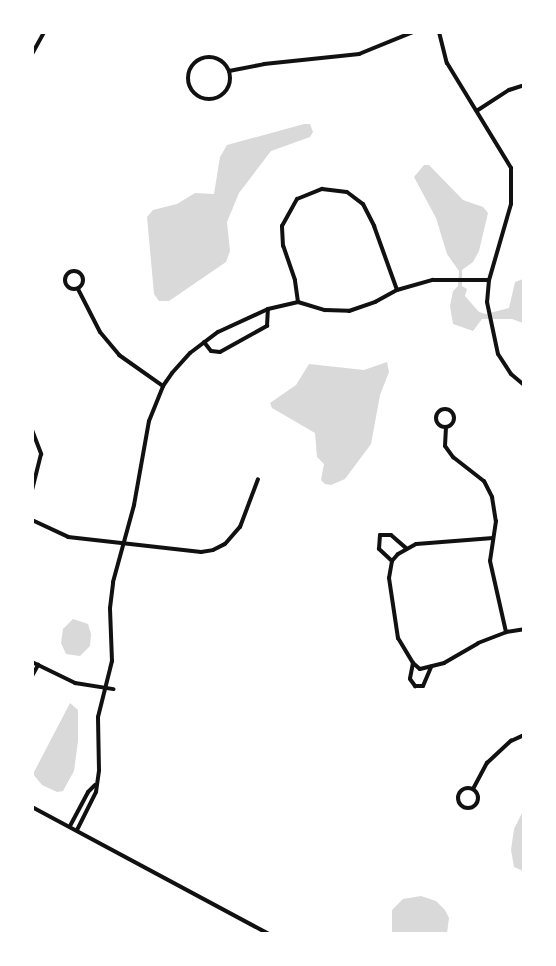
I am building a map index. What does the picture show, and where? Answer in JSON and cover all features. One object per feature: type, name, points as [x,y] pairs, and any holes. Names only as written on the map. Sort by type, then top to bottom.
[{"type":"street","points":[[32,54],[44,32]]},
{"type":"street","points":[[229,71],[264,64],[359,54],[413,32]]},
{"type":"street","points":[[439,32],[447,63],[506,157],[512,185],[511,204],[489,280],[487,302],[498,354],[511,374],[524,385]]},
{"type":"street","points":[[215,57],[229,71],[229,85],[220,95],[200,97],[190,87],[191,67],[202,58],[215,57]]},
{"type":"street","points":[[478,110],[509,90],[524,85]]},
{"type":"street","points":[[298,302],[295,280],[282,246],[282,226],[297,200],[322,189],[347,192],[363,204],[372,220],[396,290]]},
{"type":"street","points":[[76,271],[83,278],[78,289],[69,289],[65,284],[64,278],[70,272],[76,271]]},
{"type":"street","points":[[77,830],[93,800],[101,756],[98,717],[103,689],[112,661],[110,608],[113,582],[125,544],[149,421],[163,386],[181,362],[204,342],[232,324],[268,309],[298,302],[325,310],[349,311],[375,302],[396,290],[449,279],[489,280]]},
{"type":"street","points":[[78,289],[100,332],[119,356],[163,386]]},
{"type":"street","points":[[204,342],[211,351],[220,352],[267,326],[268,309]]},
{"type":"street","points":[[445,409],[454,416],[453,422],[446,427],[440,426],[436,418],[439,411],[445,409]]},
{"type":"street","points":[[446,427],[445,446],[453,457],[484,481],[492,497],[496,521],[490,561],[506,632]]},
{"type":"street","points":[[32,430],[41,454],[40,472],[32,490]]},
{"type":"street","points":[[32,520],[68,537],[201,552],[225,544],[248,512],[258,479]]},
{"type":"street","points":[[392,561],[379,549],[380,535],[390,535],[406,548]]},
{"type":"street","points":[[493,538],[416,544],[406,548],[392,561],[389,593],[398,638],[413,663],[420,669],[431,667],[506,632],[524,629]]},
{"type":"street","points":[[32,662],[75,683],[103,689],[114,689]]},
{"type":"street","points":[[413,663],[410,679],[415,686],[423,686],[431,667]]},
{"type":"street","points":[[32,676],[38,665]]},
{"type":"street","points":[[473,790],[487,763],[510,741],[524,735]]},
{"type":"street","points":[[70,826],[88,792],[95,785]]},
{"type":"street","points":[[466,788],[473,790],[478,797],[476,803],[465,807],[460,804],[459,794],[466,788]]},
{"type":"street","points":[[32,807],[269,934]]},
{"type":"shaded area","points":[[310,124],[313,132],[310,137],[271,151],[239,193],[227,222],[230,251],[226,262],[169,301],[159,301],[154,294],[147,217],[153,210],[177,204],[195,193],[214,194],[220,157],[227,145]]},
{"type":"shaded area","points":[[424,165],[429,165],[463,200],[483,207],[488,213],[479,251],[473,262],[462,270],[462,286],[467,289],[465,296],[479,312],[486,314],[509,308],[515,282],[523,279],[523,323],[512,319],[482,319],[473,331],[453,324],[450,306],[453,291],[458,286],[459,271],[447,254],[436,218],[414,177]]},
{"type":"shaded area","points":[[387,362],[389,372],[380,395],[371,444],[345,479],[331,485],[325,484],[321,480],[324,464],[317,457],[315,433],[272,408],[270,403],[296,385],[309,364],[364,370]]},
{"type":"shaded area","points":[[73,619],[88,624],[91,634],[90,646],[80,656],[66,654],[61,643],[63,629]]},
{"type":"shaded area","points":[[70,703],[78,710],[78,741],[74,771],[63,791],[57,792],[42,785],[33,774]]},
{"type":"shaded area","points":[[523,811],[523,871],[514,867],[511,850],[514,829]]},
{"type":"shaded area","points":[[421,896],[436,901],[445,910],[449,918],[447,933],[392,933],[392,910],[403,899]]}]
